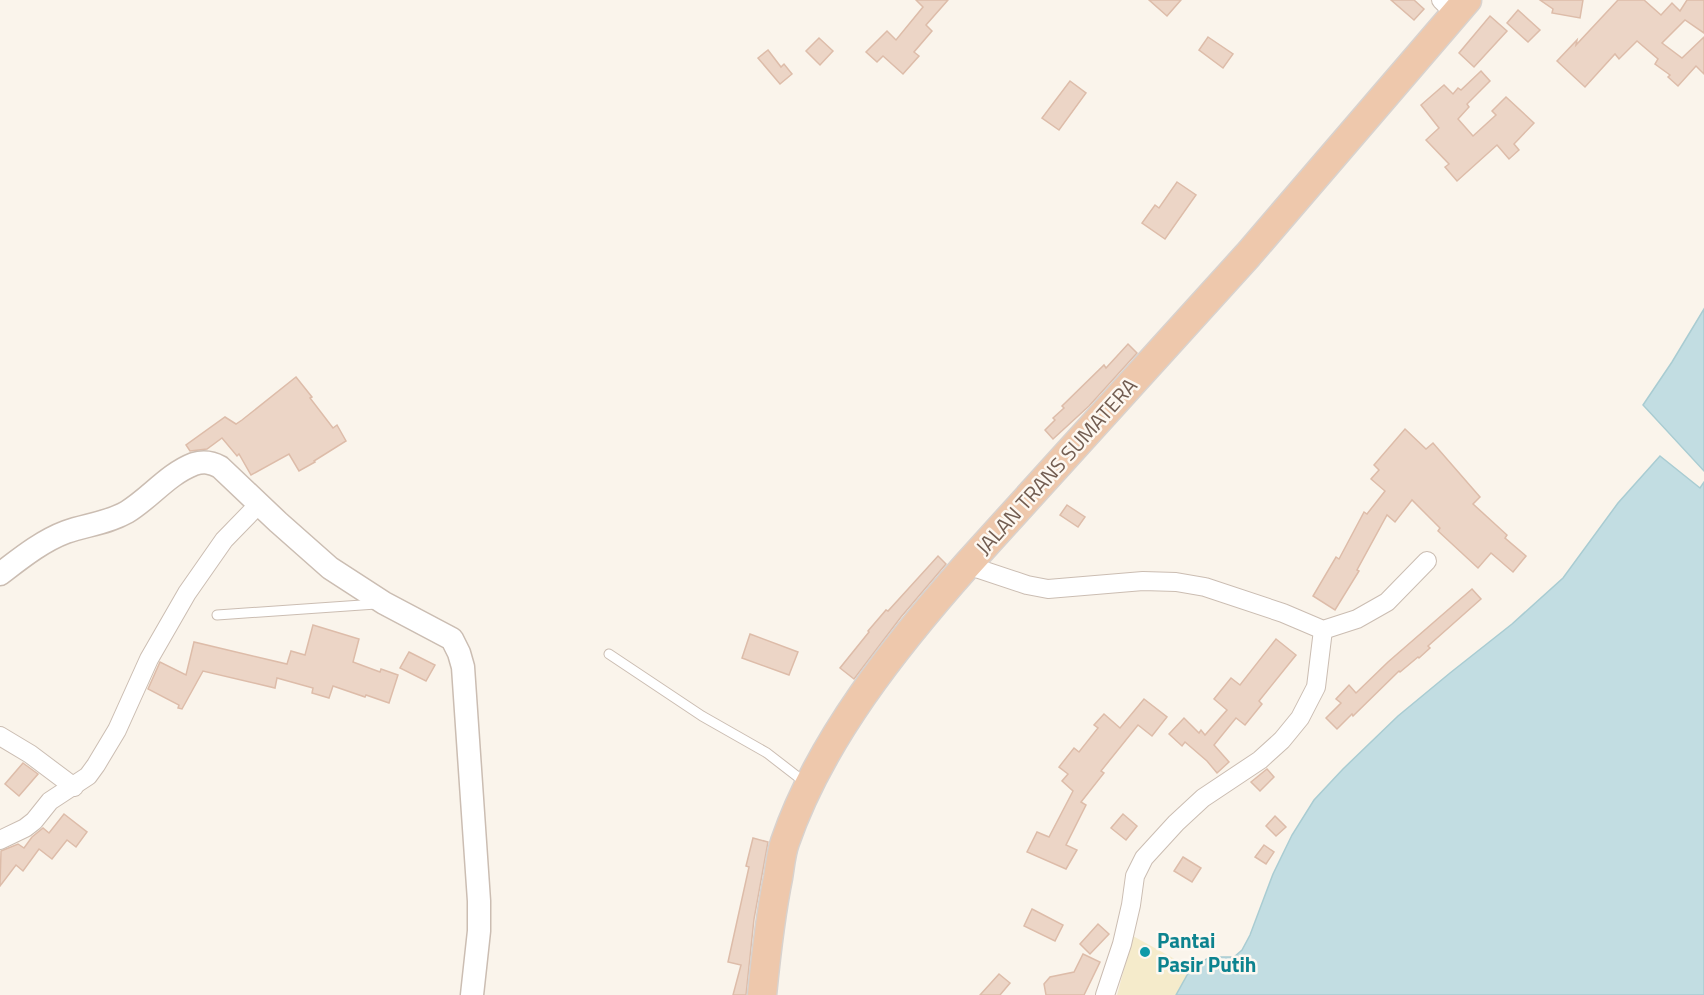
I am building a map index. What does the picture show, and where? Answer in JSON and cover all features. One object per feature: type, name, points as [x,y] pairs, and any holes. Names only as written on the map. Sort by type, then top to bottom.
[{"type":"highway","name":"JALAN TRANS SUMATERA","points":[[762,995],[769,925],[785,843],[809,785],[842,727],[876,676],[941,594],[1248,255],[1454,5]]},
{"type":"street","points":[[0,573],[51,539],[125,513],[188,467],[197,463],[212,463],[220,467],[330,568],[384,603],[452,639],[463,667],[479,901],[479,932],[472,995]]},
{"type":"street","points":[[0,840],[26,828],[50,801],[88,776],[117,730],[149,660],[187,593],[224,540],[259,504]]},
{"type":"street","points":[[967,565],[1027,585],[1048,589],[1143,581],[1176,582],[1205,587],[1283,613],[1323,630],[1357,619],[1387,602],[1427,561]]},
{"type":"street","points":[[1105,995],[1122,944],[1135,876],[1144,858],[1203,798],[1260,760],[1282,740],[1300,718],[1316,687],[1323,630]]},
{"type":"street","points":[[0,736],[30,754],[74,787]]},
{"type":"lane","points":[[217,615],[384,603]]},
{"type":"lane","points":[[609,654],[702,716],[767,753],[809,785]]},
{"type":"sand","name":"Pantai Pasir Putih","points":[[1133,936],[1191,968],[1176,995],[1117,995]]},
{"type":"water","points":[[1704,309],[1704,471],[1643,405]]},
{"type":"water","points":[[1660,456],[1700,488],[1704,482],[1704,995],[1176,995],[1191,968],[1210,957],[1234,957],[1242,950],[1273,874],[1292,835],[1314,800],[1398,716],[1512,624],[1563,578],[1618,503]]},
{"type":"building","points":[[916,0],[948,0],[926,25],[932,31],[914,52],[919,56],[903,74],[883,56],[877,62],[866,52],[887,31],[896,40],[923,7]]},
{"type":"building","points":[[1149,0],[1181,0],[1167,16]]},
{"type":"building","points":[[1391,0],[1414,0],[1424,9],[1414,20]]},
{"type":"building","points":[[1540,0],[1583,0],[1580,18],[1552,13],[1553,9]]},
{"type":"building","points":[[1618,0],[1644,0],[1661,15],[1672,3],[1680,11],[1687,0],[1704,0],[1704,33],[1685,20],[1662,43],[1682,58],[1704,37],[1704,74],[1696,66],[1678,86],[1668,77],[1670,75],[1655,64],[1658,59],[1637,41],[1619,59],[1615,54],[1585,87],[1557,61],[1577,40],[1576,45]]},
{"type":"building","points":[[1518,10],[1540,30],[1528,42],[1507,23]]},
{"type":"building","points":[[1490,16],[1507,31],[1474,67],[1459,53]]},
{"type":"building","points":[[1208,37],[1233,54],[1223,68],[1199,50]]},
{"type":"building","points":[[819,38],[833,51],[820,65],[806,51]]},
{"type":"building","points":[[768,50],[781,67],[784,64],[792,74],[780,84],[758,58]]},
{"type":"building","points":[[1481,71],[1490,81],[1467,104],[1469,107],[1458,119],[1473,136],[1496,115],[1492,111],[1506,97],[1534,123],[1514,144],[1519,150],[1509,159],[1497,145],[1457,181],[1445,167],[1449,164],[1426,140],[1439,128],[1421,105],[1444,85],[1453,94],[1458,88],[1461,90]]},
{"type":"building","points":[[1070,81],[1086,93],[1059,130],[1042,118]]},
{"type":"building","points":[[1177,182],[1196,195],[1165,239],[1142,223],[1155,205],[1159,208]]},
{"type":"building","points":[[1128,344],[1137,353],[1089,406],[1053,439],[1045,430],[1064,408],[1062,406],[1104,365],[1106,368]]},
{"type":"building","points":[[296,377],[333,428],[337,425],[346,441],[315,462],[299,471],[289,454],[251,475],[239,454],[237,456],[222,438],[207,449],[190,451],[186,445],[225,417],[236,424]]},
{"type":"building","points":[[1405,429],[1426,449],[1433,443],[1480,497],[1473,504],[1507,535],[1505,538],[1526,556],[1513,572],[1491,553],[1478,568],[1438,531],[1440,528],[1412,500],[1395,522],[1387,515],[1357,570],[1359,571],[1335,610],[1313,596],[1336,557],[1339,559],[1364,512],[1367,514],[1385,491],[1371,479],[1379,470],[1374,465]]},
{"type":"building","points":[[1067,505],[1085,517],[1078,527],[1060,515]]},
{"type":"building","points":[[938,556],[946,564],[901,617],[854,679],[840,668],[886,610],[888,611]]},
{"type":"building","points":[[1472,589],[1481,599],[1428,646],[1430,648],[1419,658],[1399,671],[1337,729],[1326,718],[1341,703],[1336,699],[1349,685],[1356,693]]},
{"type":"building","points":[[313,625],[359,639],[353,662],[380,672],[381,669],[398,675],[389,703],[333,686],[329,698],[312,693],[313,688],[277,678],[275,688],[203,671],[182,709],[178,708],[179,705],[148,689],[160,662],[186,675],[194,642],[287,664],[291,651],[305,655]]},
{"type":"building","points":[[750,634],[798,652],[789,675],[742,658]]},
{"type":"building","points":[[1276,639],[1296,655],[1259,701],[1262,704],[1245,725],[1236,718],[1214,745],[1229,762],[1217,773],[1185,742],[1182,746],[1169,734],[1184,718],[1199,733],[1201,730],[1205,735],[1227,710],[1214,699],[1231,678],[1240,685]]},
{"type":"building","points":[[409,652],[435,665],[426,681],[400,668]]},
{"type":"building","points":[[1144,699],[1167,717],[1152,736],[1138,725],[1101,771],[1104,773],[1081,802],[1086,805],[1066,845],[1077,850],[1066,869],[1027,852],[1037,832],[1049,837],[1073,791],[1062,781],[1068,774],[1059,767],[1074,748],[1079,752],[1098,728],[1094,725],[1104,714],[1120,728]]},
{"type":"building","points":[[23,763],[38,774],[19,796],[5,784]]},
{"type":"building","points":[[1267,769],[1274,777],[1260,791],[1251,782]]},
{"type":"building","points":[[64,814],[87,832],[76,847],[67,840],[52,859],[39,849],[23,871],[16,865],[0,886],[1,851],[18,844],[24,848],[43,828],[49,833]]},
{"type":"building","points":[[1123,814],[1137,826],[1126,840],[1111,828]]},
{"type":"building","points":[[1275,816],[1286,827],[1276,836],[1266,826]]},
{"type":"building","points":[[753,838],[768,842],[754,919],[746,995],[733,995],[741,965],[728,962],[749,867],[746,866]]},
{"type":"building","points":[[1264,845],[1274,852],[1266,864],[1255,857]]},
{"type":"building","points":[[1183,857],[1201,868],[1192,882],[1174,871]]},
{"type":"building","points":[[1032,909],[1063,925],[1055,941],[1024,926]]},
{"type":"building","points":[[1098,924],[1109,934],[1090,954],[1080,944]]},
{"type":"building","points":[[1083,954],[1100,962],[1084,995],[1046,995],[1044,984],[1050,977],[1074,972]]},
{"type":"building","points":[[999,974],[1010,983],[1000,995],[980,995]]},
{"type":"place","name":"Pantai Pasir Putih","points":[[1145,952]]}]
